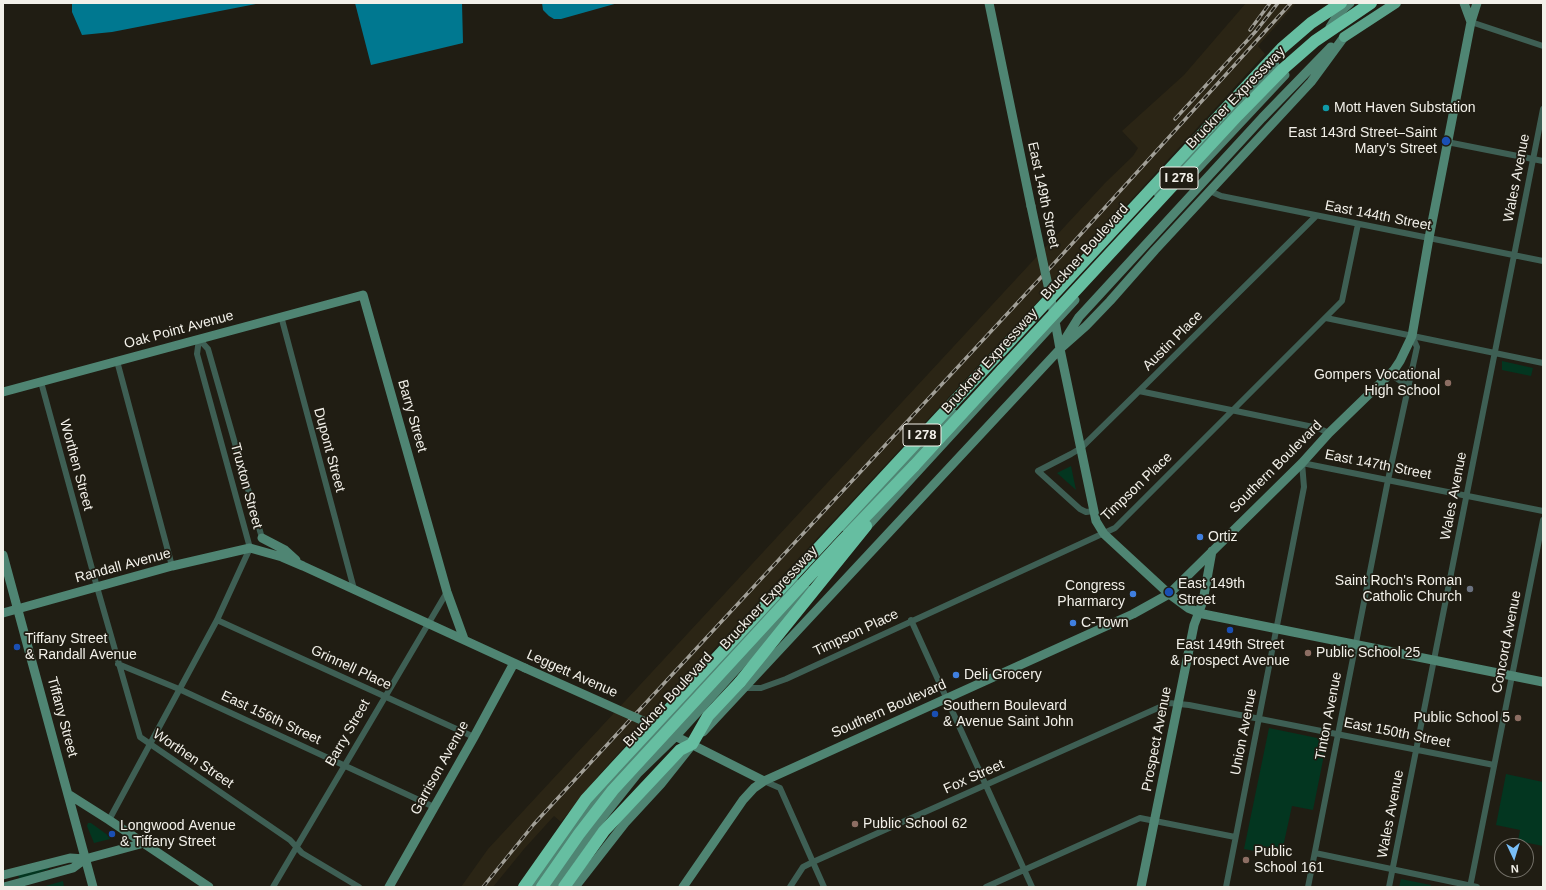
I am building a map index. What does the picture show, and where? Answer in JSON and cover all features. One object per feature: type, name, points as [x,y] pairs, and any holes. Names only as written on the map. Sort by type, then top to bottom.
[{"type":"highway","name":"Bruckner Expressway","points":[[524,887],[586,799],[624,757],[1282,48],[1311,23],[1341,3]]},
{"type":"highway","name":"Bruckner Expressway","points":[[551,885],[579,834],[613,790],[841,542],[914,466],[1238,115],[1278,74],[1315,41],[1371,3]]},
{"type":"highway","points":[[551,885],[680,750],[692,744],[708,716],[741,685],[914,466]]},
{"type":"main road","name":"East 149th Street","points":[[989,3],[1098,527],[1169,594],[1188,608],[1198,613],[1543,682]]},
{"type":"main road","name":"Bruckner Boulevard","points":[[551,885],[596,801],[660,729],[822,552],[1052,309],[1300,38],[1347,3]]},
{"type":"main road","points":[[1330,27],[1338,14],[1350,3]]},
{"type":"main road","name":"Bruckner Boulevard","points":[[532,887],[551,885],[638,773],[676,736],[784,616],[1055,322],[1330,27],[1342,16],[1361,3]]},
{"type":"main road","points":[[1060,349],[1078,317],[1326,51],[1344,37],[1396,3]]},
{"type":"main road","points":[[1464,3],[1471,22]]},
{"type":"main road","name":"Southern Boulevard","points":[[683,887],[743,800],[754,788],[764,781],[1133,614],[1169,594],[1390,374],[1400,361],[1412,336],[1447,142],[1471,22],[1477,3]]},
{"type":"main road","points":[[741,685],[1060,349],[1086,326],[1310,82],[1344,37]]},
{"type":"main road","points":[[1200,146],[1244,119]]},
{"type":"main road","name":"Oak Point Avenue","points":[[3,392],[362,295]]},
{"type":"main road","name":"Barry Street","points":[[362,295],[447,592],[464,639]]},
{"type":"main road","points":[[262,538],[285,550],[303,566]]},
{"type":"main road","name":"Leggett Avenue","points":[[250,548],[282,557],[430,623],[514,663],[676,736],[764,781]]},
{"type":"main road","name":"Randall Avenue","points":[[3,613],[172,566],[250,548]]},
{"type":"main road","name":"Prospect Avenue","points":[[1141,887],[1194,625],[1203,601],[1212,551]]},
{"type":"main road","name":"Tiffany Street","points":[[3,555],[93,887]]},
{"type":"main road","name":"Garrison Avenue","points":[[389,887],[514,663]]},
{"type":"main road","points":[[575,887],[625,823],[662,784],[692,744]]},
{"type":"main road","points":[[68,794],[209,887]]},
{"type":"main road","points":[[3,873],[70,858],[85,859],[144,843]]},
{"type":"main road","points":[[6,887],[74,868],[85,859]]},
{"type":"street","points":[[1471,22],[1543,46]]},
{"type":"street","name":"Wales Avenue","points":[[1389,887],[1543,109]]},
{"type":"street","points":[[1447,142],[1543,161]]},
{"type":"street","name":"East 144th Street","points":[[1210,191],[1221,196],[1316,216],[1543,261]]},
{"type":"street","name":"Austin Place","points":[[1094,511],[1086,512],[1080,509],[1038,471],[1081,448],[1316,216]]},
{"type":"street","name":"Timpson Place","points":[[741,685],[761,688],[786,678],[1115,528],[1342,301],[1358,224]]},
{"type":"street","name":"Dupont Street","points":[[281,316],[354,589]]},
{"type":"street","points":[[1326,318],[1543,363]]},
{"type":"street","name":"Tinton Avenue","points":[[1308,887],[1388,480],[1417,347],[1412,336]]},
{"type":"street","name":"Truxton Street","points":[[199,339],[208,349],[262,538]]},
{"type":"street","name":"Truxton Street","points":[[109,820],[217,620],[250,548],[197,353],[199,339]]},
{"type":"street","points":[[117,361],[172,566]]},
{"type":"street","points":[[1390,374],[1408,386]]},
{"type":"street","name":"Worthen Street","points":[[41,382],[118,664],[140,737],[290,840],[302,853],[359,887]]},
{"type":"street","name":"East 147th Street","points":[[1140,391],[1318,428],[1330,433]]},
{"type":"street","name":"East 147th Street","points":[[1302,463],[1543,511]]},
{"type":"street","name":"Union Avenue","points":[[1226,887],[1304,487],[1302,463]]},
{"type":"street","name":"Concord Avenue","points":[[1472,887],[1494,765],[1543,520]]},
{"type":"street","name":"Barry Street","points":[[273,887],[447,592]]},
{"type":"street","name":"Grinnell Place","points":[[217,620],[474,737]]},
{"type":"street","points":[[911,620],[1032,887]]},
{"type":"street","name":"East 156th Street","points":[[118,664],[179,689],[434,807]]},
{"type":"street","name":"East 150th Street","points":[[1178,703],[1494,765]]},
{"type":"street","name":"Fox Street","points":[[790,887],[803,867],[813,862],[1165,704],[1178,703]]},
{"type":"street","name":"Leggett Avenue","points":[[764,781],[780,788],[824,887]]},
{"type":"street","points":[[986,887],[1140,818],[1235,837]]},
{"type":"street","points":[[1314,853],[1472,887]]},
{"type":"street","points":[[3,873],[6,887]]},
{"type":"shaded area","points":[[1246,3],[1296,3],[1258,46],[1265,54],[1041,298],[661,706],[599,775],[561,822],[554,816],[524,849],[493,887],[461,887],[488,849],[1105,183],[1133,156],[1138,148],[1122,131],[1184,75]]},
{"type":"green space","points":[[1502,361],[1533,368],[1531,376],[1502,370]]},
{"type":"green space","points":[[1071,466],[1076,490],[1057,473]]},
{"type":"green space","points":[[1269,728],[1327,740],[1313,810],[1292,806],[1281,856],[1244,849]]},
{"type":"green space","points":[[1506,774],[1543,782],[1543,846],[1534,844],[1534,838],[1519,838],[1520,830],[1496,825]]},
{"type":"green space","points":[[88,823],[91,823],[109,836],[110,839],[94,843],[87,826]]},
{"type":"green space","points":[[48,867],[49,869],[20,880],[18,875]]},
{"type":"green space","points":[[1401,879],[1431,885],[1431,887],[1399,887]]},
{"type":"green space","points":[[63,881],[64,887],[42,887]]},
{"type":"water","points":[[72,3],[261,3],[112,32],[82,35],[72,12]]},
{"type":"water","points":[[355,3],[462,3],[463,43],[371,65]]},
{"type":"water","points":[[542,3],[618,3],[561,19],[554,19],[543,10]]},
{"type":"railway","points":[[1250,30],[1270,3]]},
{"type":"railway","points":[[1175,119],[1256,31],[1278,3]]},
{"type":"railway","points":[[483,887],[534,824],[1060,257],[1291,3]]},
{"type":"place","name":"Mott Haven Substation","points":[[1326,108]]},
{"type":"place","name":"East 143rd Street–Saint Mary’s Street","points":[[1446,141]]},
{"type":"place","name":"Gompers Vocational High School","points":[[1448,383]]},
{"type":"place","name":"Ortiz","points":[[1200,537]]},
{"type":"place","name":"Saint Roch's Roman Catholic Church","points":[[1470,589]]},
{"type":"place","name":"East 149th Street","points":[[1169,592]]},
{"type":"place","name":"Congress Pharmarcy","points":[[1133,594]]},
{"type":"place","name":"C-Town","points":[[1073,623]]},
{"type":"place","name":"East 149th Street & Prospect Avenue","points":[[1230,630]]},
{"type":"place","name":"Tiffany Street & Randall Avenue","points":[[17,647]]},
{"type":"place","name":"Public School 25","points":[[1308,653]]},
{"type":"place","name":"Deli Grocery","points":[[956,675]]},
{"type":"place","name":"Southern Boulevard & Avenue Saint John","points":[[935,714]]},
{"type":"place","name":"Public School 5","points":[[1518,718]]},
{"type":"place","name":"Public School 62","points":[[855,824]]},
{"type":"place","name":"Longwood Avenue & Tiffany Street","points":[[112,834]]},
{"type":"place","name":"Public School 161","points":[[1246,860]]}]
